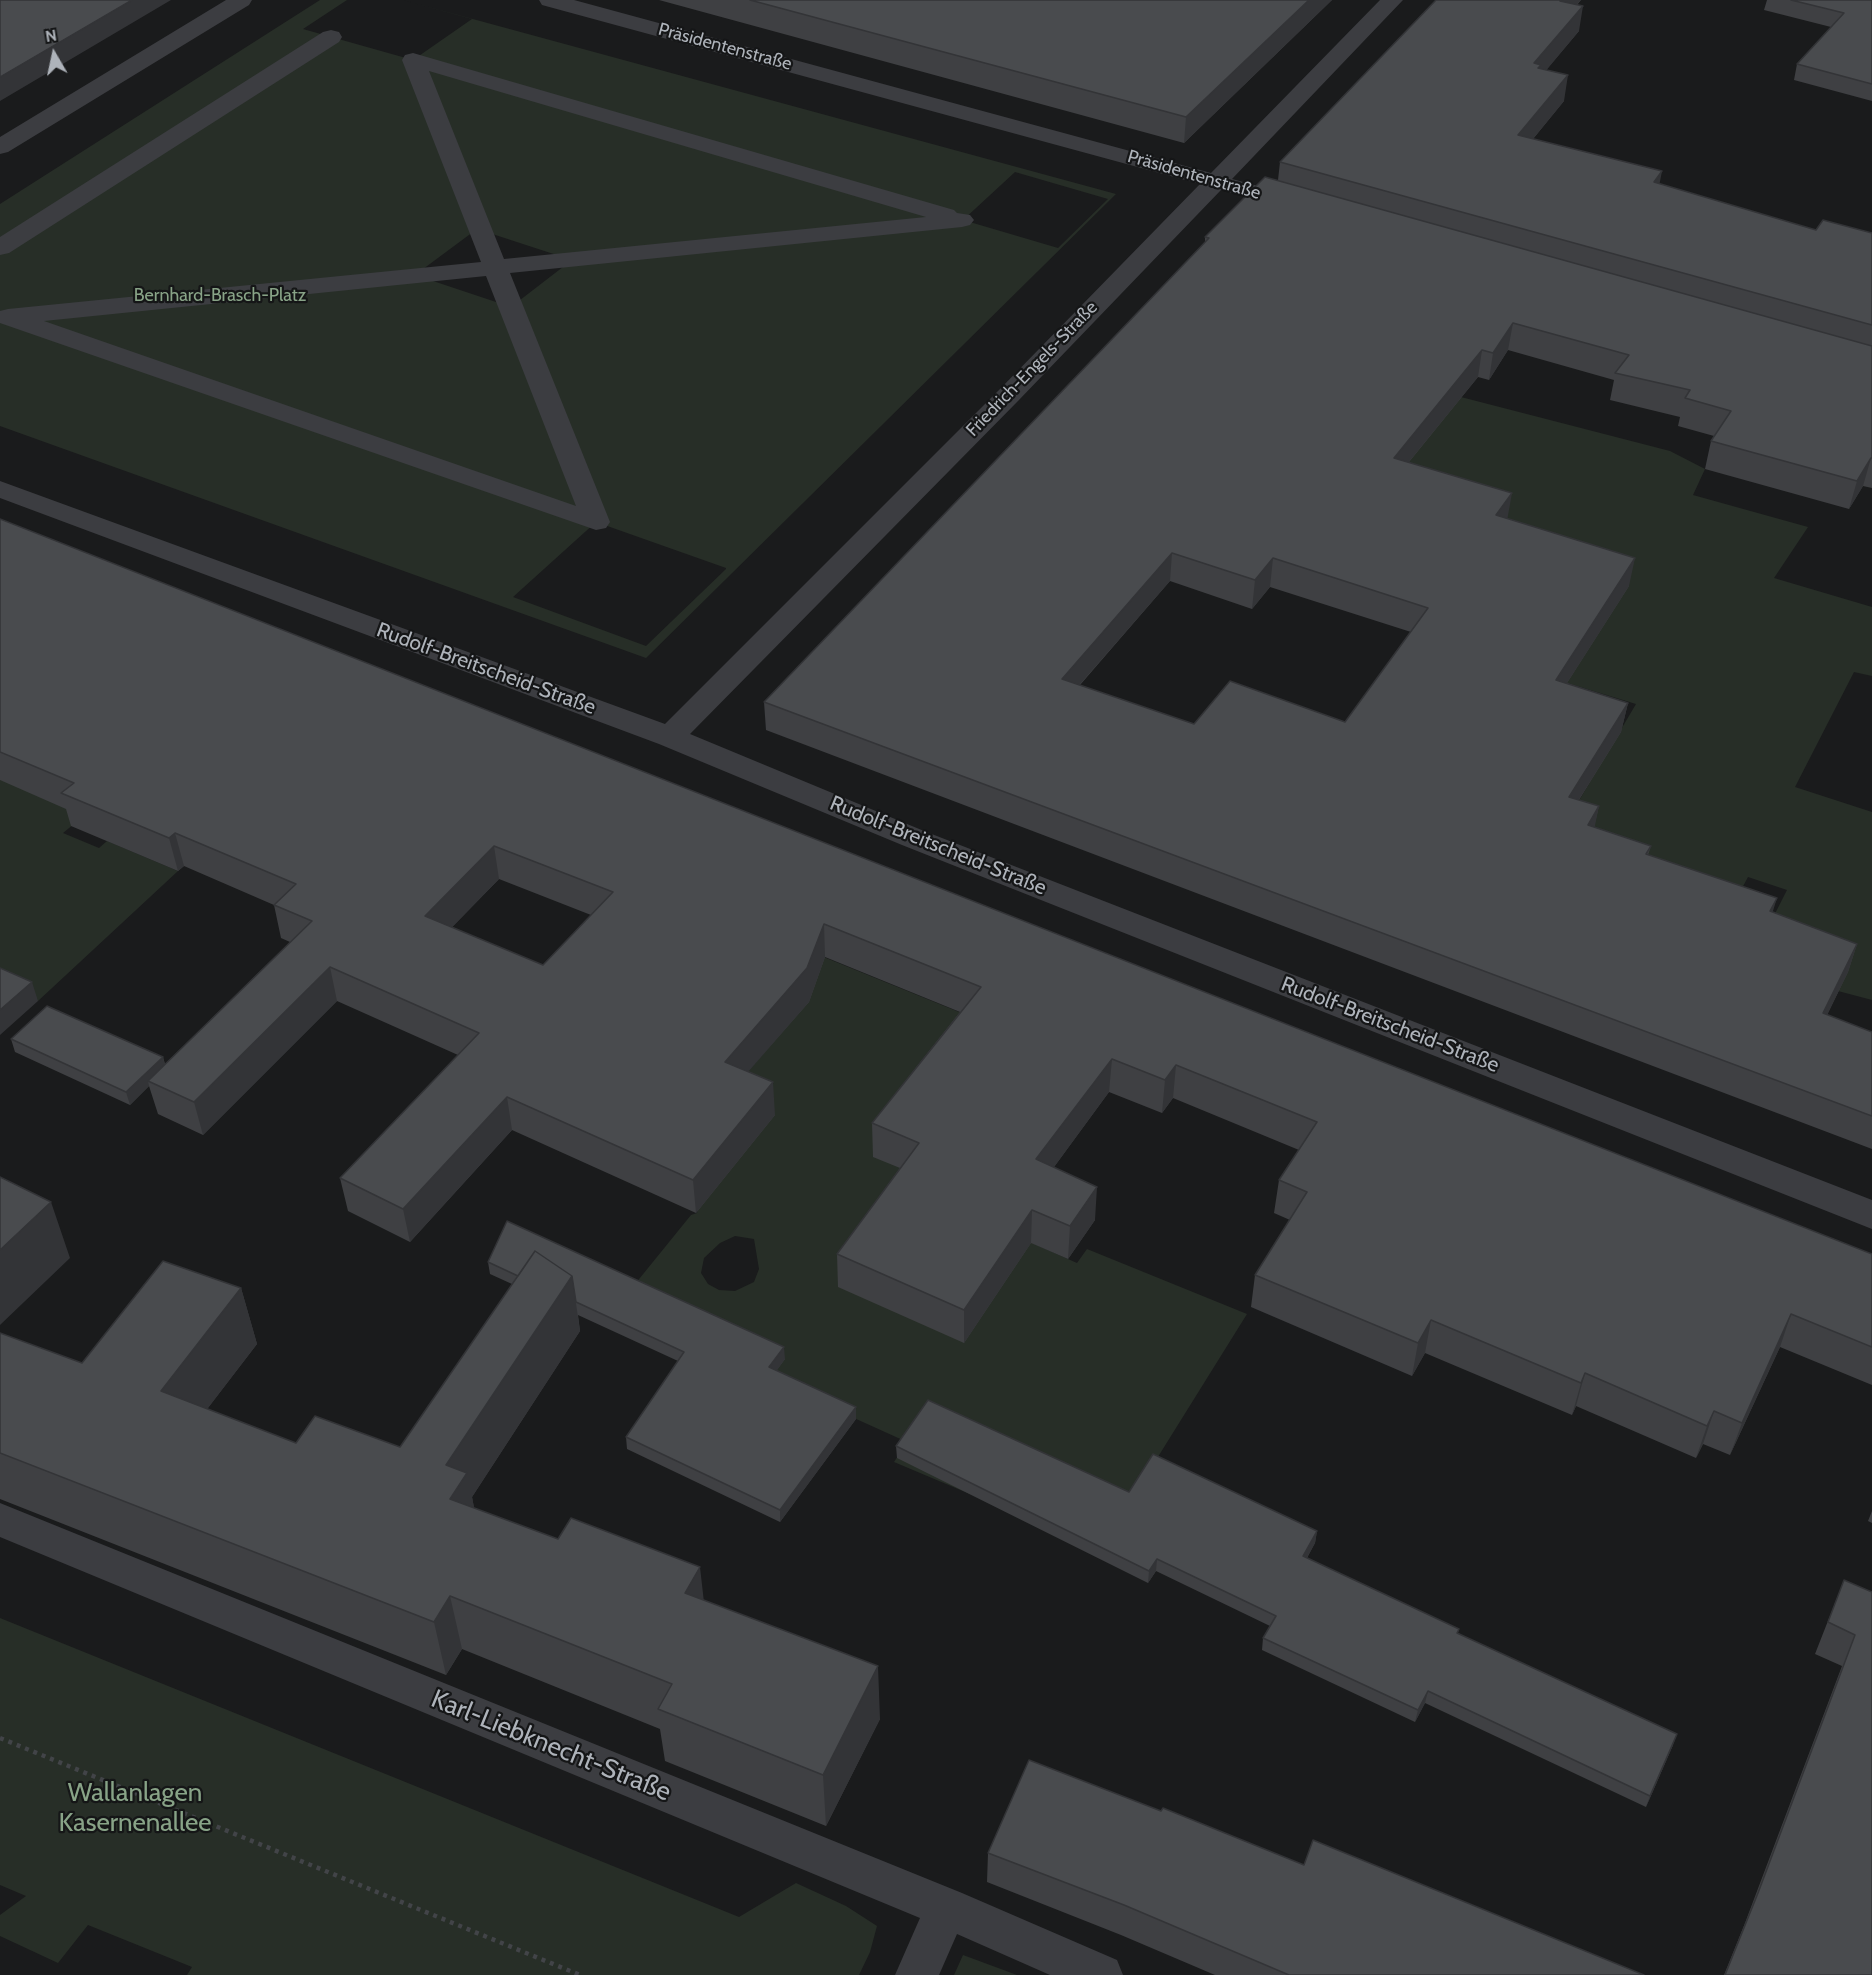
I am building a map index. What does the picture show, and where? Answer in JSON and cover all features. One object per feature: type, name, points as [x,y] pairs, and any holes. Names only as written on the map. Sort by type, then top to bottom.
[{"type":"street","points":[[0,147],[241,0]]},
{"type":"street","name":"Präsidentenstraße","points":[[550,0],[1315,209]]},
{"type":"street","name":"Friedrich-Engels-Straße","points":[[670,736],[1009,396],[1392,0]]},
{"type":"street","points":[[0,248],[332,37]]},
{"type":"street","points":[[496,268],[8,317],[596,522],[496,268],[413,60],[962,220],[496,268]]},
{"type":"street","name":"Rudolf-Breitscheid-Straße","points":[[0,489],[670,736],[914,838],[1872,1215]]},
{"type":"street","name":"Karl-Liebknecht-Straße","points":[[0,1520],[946,1908],[1101,1975]]},
{"type":"street","points":[[917,1975],[946,1908]]},
{"type":"path","points":[[0,1738],[580,1975]]},
{"type":"green space","name":"Bernhard-Brasch-Platz","points":[[320,0],[347,0],[303,29],[413,60],[472,19],[403,0],[1116,194],[646,658],[0,426],[0,204]],"holes":[[[1015,172],[1108,199],[1058,248],[963,220]],[[477,229],[572,260],[511,307],[415,275]],[[596,522],[726,568],[646,646],[513,597]]]},
{"type":"green space","points":[[1457,396],[1670,451],[1705,469],[1693,495],[1808,527],[1774,578],[1872,607],[1872,676],[1854,672],[1795,787],[1872,812],[1872,1000],[1838,991],[1755,953],[1787,890],[1748,877],[1713,942],[1564,826],[1636,704],[1567,683],[1394,480]]},
{"type":"green space","points":[[0,780],[120,786],[63,833],[99,848],[107,841],[178,871],[38,1001],[0,984]]},
{"type":"green space","points":[[799,947],[996,1027],[920,1177],[985,1222],[1077,1263],[1087,1249],[1247,1314],[1123,1513],[977,1497],[894,1462],[907,1442],[843,1413],[631,1289],[691,1215],[697,1213],[728,1095],[809,1000]],"holes":[[[735,1236],[754,1239],[759,1269],[754,1282],[735,1291],[719,1290],[708,1284],[701,1273],[704,1258],[720,1243]]]},
{"type":"green space","name":"Wallanlagen Kasernenallee","points":[[0,1618],[739,1917],[796,1883],[846,1906],[877,1926],[870,1952],[859,1975],[187,1975],[192,1967],[88,1925],[58,1963],[0,1936],[0,1915],[26,1896],[0,1885]]},
{"type":"green space","points":[[963,1955],[1017,1975],[954,1975]]},
{"type":"building","points":[[0,0],[132,0],[0,77]]},
{"type":"building","points":[[750,0],[1309,0],[1186,117]]},
{"type":"building","points":[[1436,0],[1561,0],[1583,6],[1534,63],[1541,65],[1538,68],[1568,75],[1518,135],[1662,171],[1654,182],[1816,230],[1823,220],[1872,233],[1872,325],[1280,162]]},
{"type":"building","points":[[1791,0],[1872,0],[1872,84],[1797,64],[1844,13]]},
{"type":"building","points":[[1265,177],[1872,346],[1872,458],[1857,481],[1711,441],[1731,411],[1685,398],[1690,390],[1615,373],[1629,355],[1513,323],[1493,353],[1482,350],[1394,458],[1512,493],[1496,515],[1635,558],[1556,680],[1628,703],[1569,797],[1599,806],[1588,825],[1651,846],[1646,854],[1777,898],[1770,911],[1857,944],[1823,1013],[1872,1032],[1872,1116],[764,702],[1209,238],[1205,237]],"holes":[[[1172,553],[1255,580],[1273,558],[1428,608],[1345,722],[1230,681],[1194,724],[1062,679]]]},
{"type":"building","points":[[0,519],[1872,1254],[1872,1347],[1791,1314],[1742,1423],[1714,1411],[1707,1426],[1585,1373],[1581,1383],[1431,1320],[1418,1343],[1255,1275],[1307,1192],[1279,1180],[1317,1122],[1176,1065],[1165,1080],[1112,1059],[1036,1159],[1097,1187],[1070,1226],[1032,1210],[964,1310],[837,1254],[919,1143],[872,1123],[981,987],[824,924],[807,968],[725,1062],[773,1082],[693,1180],[507,1097],[403,1209],[340,1178],[479,1033],[330,967],[194,1102],[148,1081],[312,921],[274,905],[296,884],[175,833],[169,838],[61,793],[74,783],[0,752]],"holes":[[[494,846],[613,892],[543,965],[425,916]]]},
{"type":"building","points":[[0,968],[32,982],[0,1010]]},
{"type":"building","points":[[47,1006],[163,1057],[126,1092],[11,1039]]},
{"type":"building","points":[[0,1177],[51,1202],[0,1250]]},
{"type":"building","points":[[507,1221],[784,1347],[769,1367],[856,1407],[780,1510],[626,1437],[684,1352],[576,1302],[572,1276],[535,1251],[518,1276],[488,1262]]},
{"type":"building","points":[[535,1251],[572,1276],[446,1465],[467,1473],[450,1499],[558,1539],[571,1518],[700,1567],[685,1593],[878,1666],[823,1775],[658,1709],[672,1684],[450,1596],[434,1622],[0,1453],[0,1333],[82,1363],[163,1261],[241,1288],[161,1391],[296,1443],[315,1416],[400,1447]]},
{"type":"building","points":[[928,1400],[1129,1492],[1153,1454],[1317,1531],[1303,1556],[1459,1629],[1457,1633],[1677,1734],[1650,1796],[1428,1691],[1418,1710],[1263,1638],[1276,1616],[1157,1559],[1149,1571],[896,1446]]},
{"type":"building","points":[[1844,1580],[1872,1592],[1872,1975],[1725,1975],[1855,1635],[1828,1622]]},
{"type":"building","points":[[1029,1760],[1161,1811],[1163,1808],[1304,1865],[1313,1840],[1644,1975],[1289,1975],[1124,1905],[988,1853]]}]
